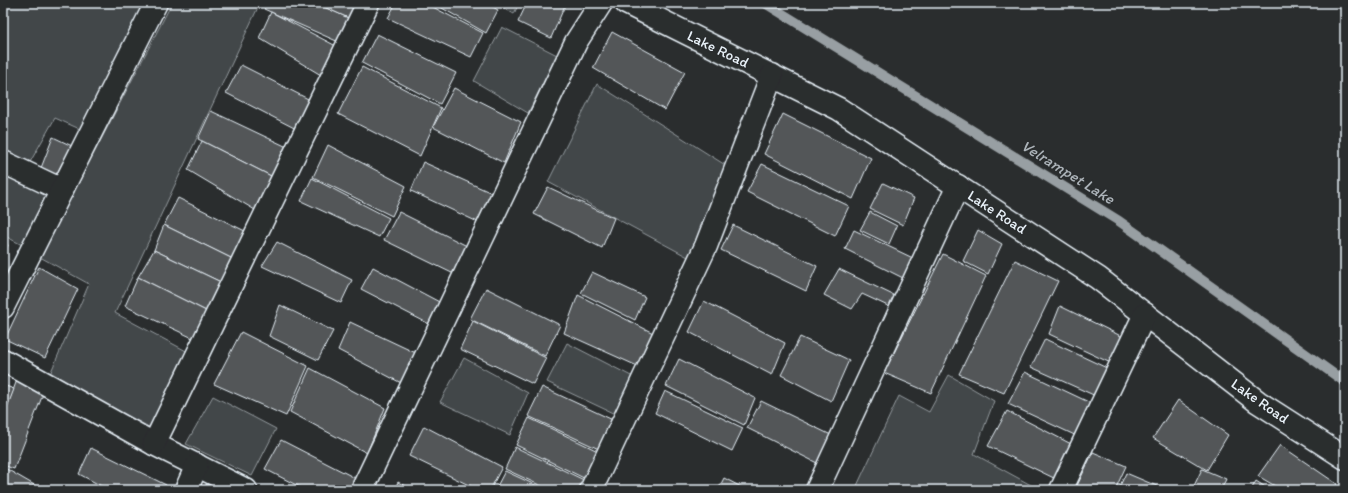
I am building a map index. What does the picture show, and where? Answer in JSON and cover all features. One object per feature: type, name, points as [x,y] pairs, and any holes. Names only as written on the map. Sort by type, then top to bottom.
[{"type":"street","points":[[3,307],[156,3]]},
{"type":"street","points":[[154,444],[368,3]]},
{"type":"street","points":[[362,490],[576,42],[601,3]]},
{"type":"street","name":"Lake Road","points":[[626,3],[839,109],[1098,278],[1258,402],[1345,458]]},
{"type":"street","points":[[591,490],[706,246],[772,75]]},
{"type":"street","points":[[3,162],[62,190]]},
{"type":"street","points":[[817,490],[958,186]]},
{"type":"street","points":[[1061,490],[1145,314]]},
{"type":"street","points":[[3,360],[154,444],[246,490]]},
{"type":"street","points":[[186,490],[197,465]]},
{"type":"shaded area","points":[[3,3],[145,3],[82,130],[55,118],[29,164],[3,150]]},
{"type":"shaded area","points":[[172,3],[260,3],[115,313],[190,353],[150,432],[50,374],[89,284],[40,257]]},
{"type":"shaded area","points":[[495,3],[519,3],[514,14]]},
{"type":"shaded area","points":[[502,27],[557,55],[528,113],[474,81]]},
{"type":"shaded area","points":[[597,84],[730,168],[688,257],[548,182]]},
{"type":"shaded area","points":[[3,170],[51,193],[26,247],[3,235]]},
{"type":"shaded area","points":[[567,343],[635,378],[617,415],[547,382]]},
{"type":"shaded area","points":[[464,358],[528,393],[510,435],[440,402]]},
{"type":"shaded area","points":[[949,375],[994,401],[974,454],[1040,490],[855,490],[899,396],[929,412]]},
{"type":"shaded area","points":[[213,396],[276,429],[252,476],[186,444]]},
{"type":"building","points":[[268,3],[315,3],[353,20],[341,43],[264,9]]},
{"type":"building","points":[[315,3],[360,3],[353,20]]},
{"type":"building","points":[[396,3],[425,3],[483,33],[471,57],[388,18]]},
{"type":"building","points":[[433,3],[486,3],[498,10],[486,33]]},
{"type":"building","points":[[527,3],[566,3],[551,38],[518,22]]},
{"type":"building","points":[[271,12],[336,46],[321,75],[259,38]]},
{"type":"building","points":[[612,32],[685,72],[665,110],[593,68]]},
{"type":"building","points":[[377,34],[456,73],[440,104],[362,63]]},
{"type":"building","points":[[241,65],[316,103],[302,132],[226,93]]},
{"type":"building","points":[[362,67],[441,108],[420,156],[338,114]]},
{"type":"building","points":[[454,88],[521,122],[504,163],[433,127]]},
{"type":"building","points":[[211,111],[287,147],[273,177],[198,139]]},
{"type":"building","points":[[783,114],[871,158],[853,199],[764,154]]},
{"type":"building","points":[[53,137],[72,146],[56,175],[41,168]]},
{"type":"building","points":[[202,141],[273,177],[260,213],[188,170]]},
{"type":"building","points":[[328,145],[406,186],[392,216],[313,177]]},
{"type":"building","points":[[423,162],[494,194],[480,223],[411,191]]},
{"type":"building","points":[[762,164],[849,206],[835,236],[747,192]]},
{"type":"building","points":[[312,178],[389,218],[379,237],[301,201]]},
{"type":"building","points":[[883,183],[914,198],[903,225],[870,209]]},
{"type":"building","points":[[548,187],[614,218],[602,248],[534,214]]},
{"type":"building","points":[[178,198],[249,233],[235,260],[164,225]]},
{"type":"building","points":[[399,212],[471,248],[458,276],[384,240]]},
{"type":"building","points":[[870,212],[897,226],[889,244],[860,230]]},
{"type":"building","points":[[164,225],[235,260],[225,284],[154,250]]},
{"type":"building","points":[[733,225],[817,266],[806,291],[721,250]]},
{"type":"building","points":[[854,230],[915,259],[905,279],[845,249]]},
{"type":"building","points":[[978,230],[1002,244],[988,274],[963,261]]},
{"type":"building","points":[[3,242],[8,245],[3,255]]},
{"type":"building","points":[[277,242],[352,280],[341,303],[262,266]]},
{"type":"building","points":[[154,250],[225,284],[210,313],[138,277]]},
{"type":"building","points":[[943,254],[986,276],[931,393],[884,373]]},
{"type":"building","points":[[1015,260],[1058,281],[1004,393],[959,374]]},
{"type":"building","points":[[39,267],[78,289],[45,358],[5,339]]},
{"type":"building","points":[[373,267],[445,305],[435,327],[361,289]]},
{"type":"building","points":[[839,269],[895,296],[890,307],[862,294],[852,309],[824,295]]},
{"type":"building","points":[[592,272],[645,297],[635,320],[581,293]]},
{"type":"building","points":[[138,277],[210,313],[197,340],[125,306]]},
{"type":"building","points":[[486,288],[560,325],[545,356],[470,319]]},
{"type":"building","points":[[578,295],[661,337],[644,369],[564,333]]},
{"type":"building","points":[[704,301],[785,343],[772,375],[689,332]]},
{"type":"building","points":[[280,305],[333,331],[318,360],[269,336]]},
{"type":"building","points":[[1060,306],[1129,340],[1117,366],[1049,334]]},
{"type":"building","points":[[473,321],[546,358],[533,384],[460,349]]},
{"type":"building","points":[[350,322],[420,355],[405,385],[338,350]]},
{"type":"building","points":[[241,332],[308,366],[286,416],[214,384]]},
{"type":"building","points":[[800,337],[849,360],[831,401],[781,375]]},
{"type":"building","points":[[1045,339],[1111,370],[1098,397],[1031,367]]},
{"type":"building","points":[[679,359],[755,398],[744,425],[666,386]]},
{"type":"building","points":[[310,368],[385,408],[367,453],[290,412]]},
{"type":"building","points":[[1025,372],[1097,406],[1081,438],[1008,404]]},
{"type":"building","points":[[18,377],[45,389],[14,469],[3,465],[3,418]]},
{"type":"building","points":[[3,385],[14,389],[3,418]]},
{"type":"building","points":[[542,387],[615,421],[603,451],[528,416]]},
{"type":"building","points":[[665,391],[743,428],[732,451],[655,413]]},
{"type":"building","points":[[1178,400],[1228,435],[1207,470],[1153,438]]},
{"type":"building","points":[[761,401],[831,435],[819,464],[747,428]]},
{"type":"building","points":[[1007,411],[1077,447],[1062,482],[988,446]]},
{"type":"building","points":[[529,418],[602,453],[590,481],[516,445]]},
{"type":"building","points":[[424,426],[502,467],[490,490],[479,490],[409,456]]},
{"type":"building","points":[[281,440],[357,479],[352,490],[306,490],[265,469]]},
{"type":"building","points":[[1280,445],[1337,484],[1333,490],[1282,490],[1258,476]]},
{"type":"building","points":[[515,447],[588,482],[584,490],[550,490],[505,469]]},
{"type":"building","points":[[91,448],[166,485],[164,490],[109,490],[79,474]]},
{"type":"building","points":[[1093,452],[1126,466],[1115,490],[1075,490]]},
{"type":"building","points":[[3,467],[36,486],[34,490],[3,490]]},
{"type":"building","points":[[1202,469],[1226,479],[1221,490],[1192,490]]},
{"type":"building","points":[[505,471],[546,490],[495,490]]},
{"type":"building","points":[[1126,473],[1159,487],[1157,490],[1118,490]]},
{"type":"building","points":[[209,478],[231,490],[204,490]]},
{"type":"building","points":[[724,478],[747,490],[718,490]]},
{"type":"building","points":[[1256,481],[1270,490],[1251,490]]},
{"type":"building","points":[[398,482],[412,490],[394,490]]},
{"type":"building","points":[[36,486],[45,490],[34,490]]},
{"type":"waterway","name":"Velrampet Lake","points":[[765,3],[1119,221],[1345,382]]}]
